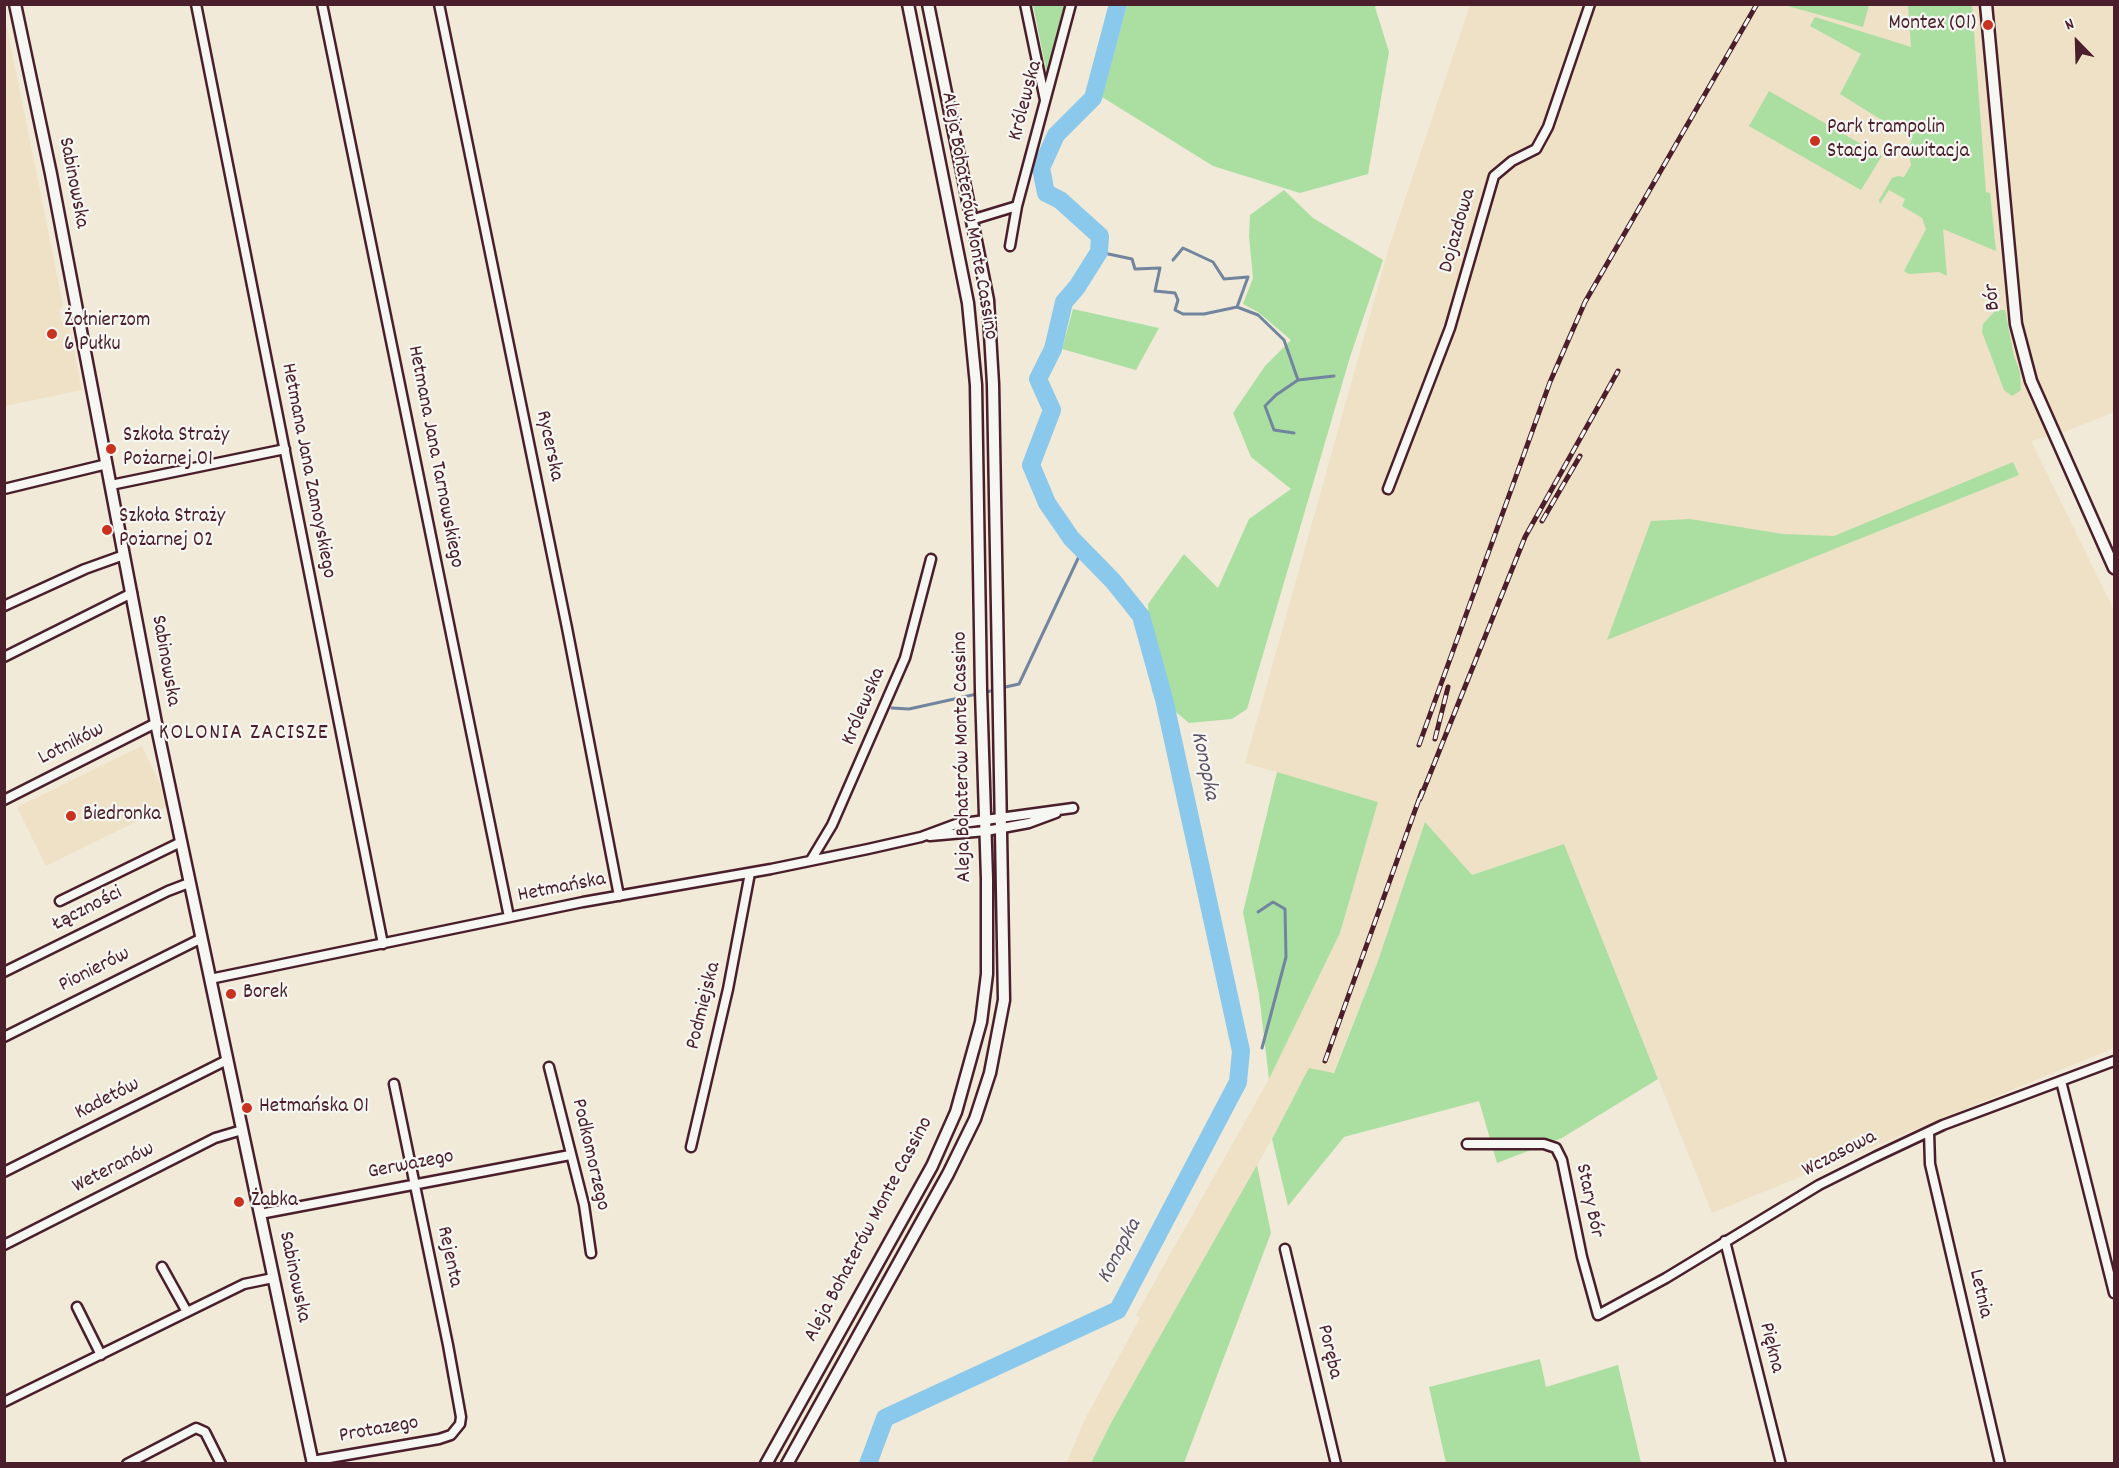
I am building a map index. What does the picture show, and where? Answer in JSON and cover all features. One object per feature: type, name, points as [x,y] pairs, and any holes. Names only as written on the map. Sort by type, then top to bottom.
[{"type":"main road","name":"Sabinowska","points":[[15,4],[156,723],[312,1462]]},
{"type":"main road","name":"Aleja Bohaterów Monte Cassino","points":[[766,1464],[932,1166],[956,1112],[981,1022],[987,974],[976,385],[968,303],[908,4]]},
{"type":"main road","name":"Aleja Bohaterów Monte Cassino","points":[[787,1464],[948,1174],[975,1119],[990,1073],[1004,1000],[1000,687],[993,384],[988,300],[928,4]]},
{"type":"main road","name":"Bór","points":[[1986,4],[2016,324],[2031,381],[2115,568]]},
{"type":"street","name":"Hetmana Jana Zamoyskiego","points":[[196,4],[383,944]]},
{"type":"street","name":"Hetmana Jana Tarnowskiego","points":[[322,4],[509,917]]},
{"type":"street","name":"Rycerska","points":[[439,4],[567,628],[619,896]]},
{"type":"street","points":[[1025,4],[1046,104]]},
{"type":"street","name":"Królewska","points":[[1010,246],[1017,206],[1071,4]]},
{"type":"street","name":"Dojazdowa","points":[[1388,489],[1450,328],[1494,176],[1512,161],[1536,149],[1548,127],[1590,4]]},
{"type":"street","points":[[971,220],[1017,206]]},
{"type":"street","points":[[111,485],[285,448]]},
{"type":"street","points":[[4,489],[106,464]]},
{"type":"street","points":[[4,606],[124,555]]},
{"type":"street","name":"Królewska","points":[[811,860],[832,825],[905,658],[931,559]]},
{"type":"street","points":[[4,657],[132,593]]},
{"type":"street","name":"Lotników","points":[[4,800],[156,723]]},
{"type":"street","name":"Hetmańska","points":[[210,980],[509,917],[750,873],[921,837],[956,824],[985,826],[1072,808],[1029,823],[1002,823]]},
{"type":"street","points":[[60,901],[181,842]]},
{"type":"street","name":"Podmiejska","points":[[691,1147],[728,989],[750,873]]},
{"type":"street","name":"Łączności","points":[[4,972],[168,891],[189,883]]},
{"type":"street","name":"Pionierów","points":[[4,1037],[202,938]]},
{"type":"street","name":"Kadetów","points":[[4,1172],[227,1060]]},
{"type":"street","name":"Wczasowa","points":[[1598,1315],[1629,1300],[1819,1185],[1929,1132],[2115,1061]]},
{"type":"street","name":"Podkomorzego","points":[[549,1067],[584,1205],[591,1252]]},
{"type":"street","points":[[2061,1081],[2115,1293]]},
{"type":"street","name":"Rejenta","points":[[394,1084],[461,1417],[457,1430],[451,1436]]},
{"type":"street","name":"Weteranów","points":[[4,1245],[215,1138],[242,1130]]},
{"type":"street","name":"Letnia","points":[[1929,1132],[1930,1164],[2000,1464]]},
{"type":"street","name":"Stary Bór","points":[[1467,1144],[1544,1144],[1556,1148],[1562,1160],[1582,1257],[1598,1315]]},
{"type":"street","name":"Gerwazego","points":[[260,1214],[570,1155]]},
{"type":"street","name":"Piękna","points":[[1725,1241],[1781,1464]]},
{"type":"street","name":"Poręba","points":[[1285,1249],[1336,1464]]},
{"type":"street","points":[[162,1267],[187,1312]]},
{"type":"street","points":[[4,1402],[244,1284],[273,1278]]},
{"type":"street","points":[[77,1307],[101,1355]]},
{"type":"street","points":[[128,1464],[196,1428],[205,1432],[220,1464]]},
{"type":"street","name":"Protazego","points":[[312,1462],[451,1436]]},
{"type":"shaded area","points":[[1470,5],[2114,5],[2114,412],[2062,433],[2031,441],[2114,610],[2114,1048],[1712,1213],[1564,844],[1472,875],[1378,961],[1333,1073],[1309,1069],[1242,1194],[1112,1421],[1091,1463],[1066,1464],[1086,1417],[1140,1318],[1136,1315],[1269,1079],[1340,933],[1378,802],[1245,763],[1390,244]]},
{"type":"shaded area","points":[[5,17],[63,305],[59,311],[61,321],[69,325],[82,390],[5,406]]},
{"type":"shaded area","points":[[142,746],[170,805],[46,866],[17,807]]},
{"type":"green space","points":[[1869,4],[1863,27],[1784,5]]},
{"type":"green space","points":[[1033,5],[1067,5],[1047,75]]},
{"type":"green space","points":[[1127,5],[1378,5],[1375,7],[1389,52],[1368,174],[1300,193],[1213,166],[1102,97]]},
{"type":"green space","points":[[1908,5],[1972,5],[1986,192],[1990,193],[1996,251],[1943,229],[1947,276],[1939,272],[1909,274],[1904,271],[1926,229],[1922,218],[1902,206],[1905,199],[1889,190],[1880,204],[1879,200],[1892,178],[1904,177],[1911,165],[1908,150],[1912,139],[1840,94],[1861,54],[1810,26],[1815,17],[1911,47]]},
{"type":"green space","name":"Park trampolin Stacja Grawitacja","points":[[1769,91],[1882,156],[1861,190],[1749,126]]},
{"type":"green space","points":[[1284,190],[1313,218],[1383,260],[1350,357],[1247,709],[1232,719],[1189,723],[1152,692],[1148,604],[1184,554],[1218,588],[1249,519],[1291,489],[1251,457],[1233,413],[1265,366],[1291,340],[1258,312],[1243,304],[1253,278],[1249,236],[1250,215]]},
{"type":"green space","points":[[1073,309],[1159,328],[1136,370],[1062,349]]},
{"type":"green space","points":[[1996,310],[2005,310],[2014,356],[2020,372],[2021,390],[2012,396],[2004,390],[1982,332],[1983,324]]},
{"type":"green space","points":[[2013,462],[2019,475],[1607,640],[1651,521],[1690,519],[1783,534],[1834,536]]},
{"type":"green space","points":[[1277,772],[1378,802],[1340,933],[1269,1079],[1259,995],[1243,912]]},
{"type":"green space","points":[[1425,822],[1472,875],[1564,844],[1658,1079],[1562,1138],[1497,1163],[1479,1101],[1344,1137],[1288,1206],[1272,1139],[1309,1068],[1334,1073],[1378,961]]},
{"type":"green space","points":[[1257,1165],[1271,1233],[1184,1463],[1091,1463],[1112,1421]]},
{"type":"green space","points":[[1540,1359],[1546,1387],[1618,1365],[1641,1463],[1446,1463],[1429,1387]]},
{"type":"waterway","name":"Konopka","points":[[868,1464],[885,1418],[1118,1310],[1238,1082],[1241,1051],[1164,699],[1141,616],[1113,581],[1071,538],[1047,503],[1031,465],[1052,410],[1038,379],[1053,349],[1064,302],[1077,287],[1099,252],[1100,236],[1060,200],[1046,193],[1041,168],[1056,135],[1093,98],[1118,4]]},
{"type":"waterway","points":[[1173,260],[1183,248],[1213,262],[1224,279],[1248,277],[1237,307]]},
{"type":"waterway","points":[[1099,252],[1132,259],[1135,269],[1160,268],[1155,291],[1175,293],[1178,300],[1175,310],[1183,314],[1204,314],[1237,307],[1258,315],[1284,340],[1298,380],[1276,395],[1265,406],[1274,430],[1294,433]]},
{"type":"waterway","points":[[1298,380],[1334,376]]},
{"type":"waterway","points":[[1001,688],[1019,684],[1082,550]]},
{"type":"waterway","points":[[892,708],[909,709],[995,690]]},
{"type":"waterway","points":[[1258,912],[1273,902],[1285,909],[1286,957],[1262,1048]]},
{"type":"railway","points":[[1419,745],[1550,382],[1585,302],[1757,4]]},
{"type":"railway","points":[[1420,799],[1525,537],[1618,371]]},
{"type":"railway","points":[[1542,521],[1580,456]]},
{"type":"railway","points":[[1435,739],[1448,687]]},
{"type":"railway","points":[[1325,1061],[1422,791]]},
{"type":"place","name":"Montex (01)","points":[[1988,25]]},
{"type":"place","name":"Park trampolin Stacja Grawitacja","points":[[1815,141]]},
{"type":"place","name":"Żołnierzom 6 Pułku","points":[[52,334]]},
{"type":"place","name":"Szkoła Straży Pożarnej 01","points":[[111,449]]},
{"type":"place","name":"Szkoła Straży Pożarnej 02","points":[[107,530]]},
{"type":"place","name":"Biedronka","points":[[71,816]]},
{"type":"place","name":"Borek","points":[[231,994]]},
{"type":"place","name":"Hetmańska 01","points":[[247,1108]]},
{"type":"place","name":"Żabka","points":[[239,1202]]},
{"type":"district","name":"KOLONIA ZACISZE","points":[[244,735]]}]
